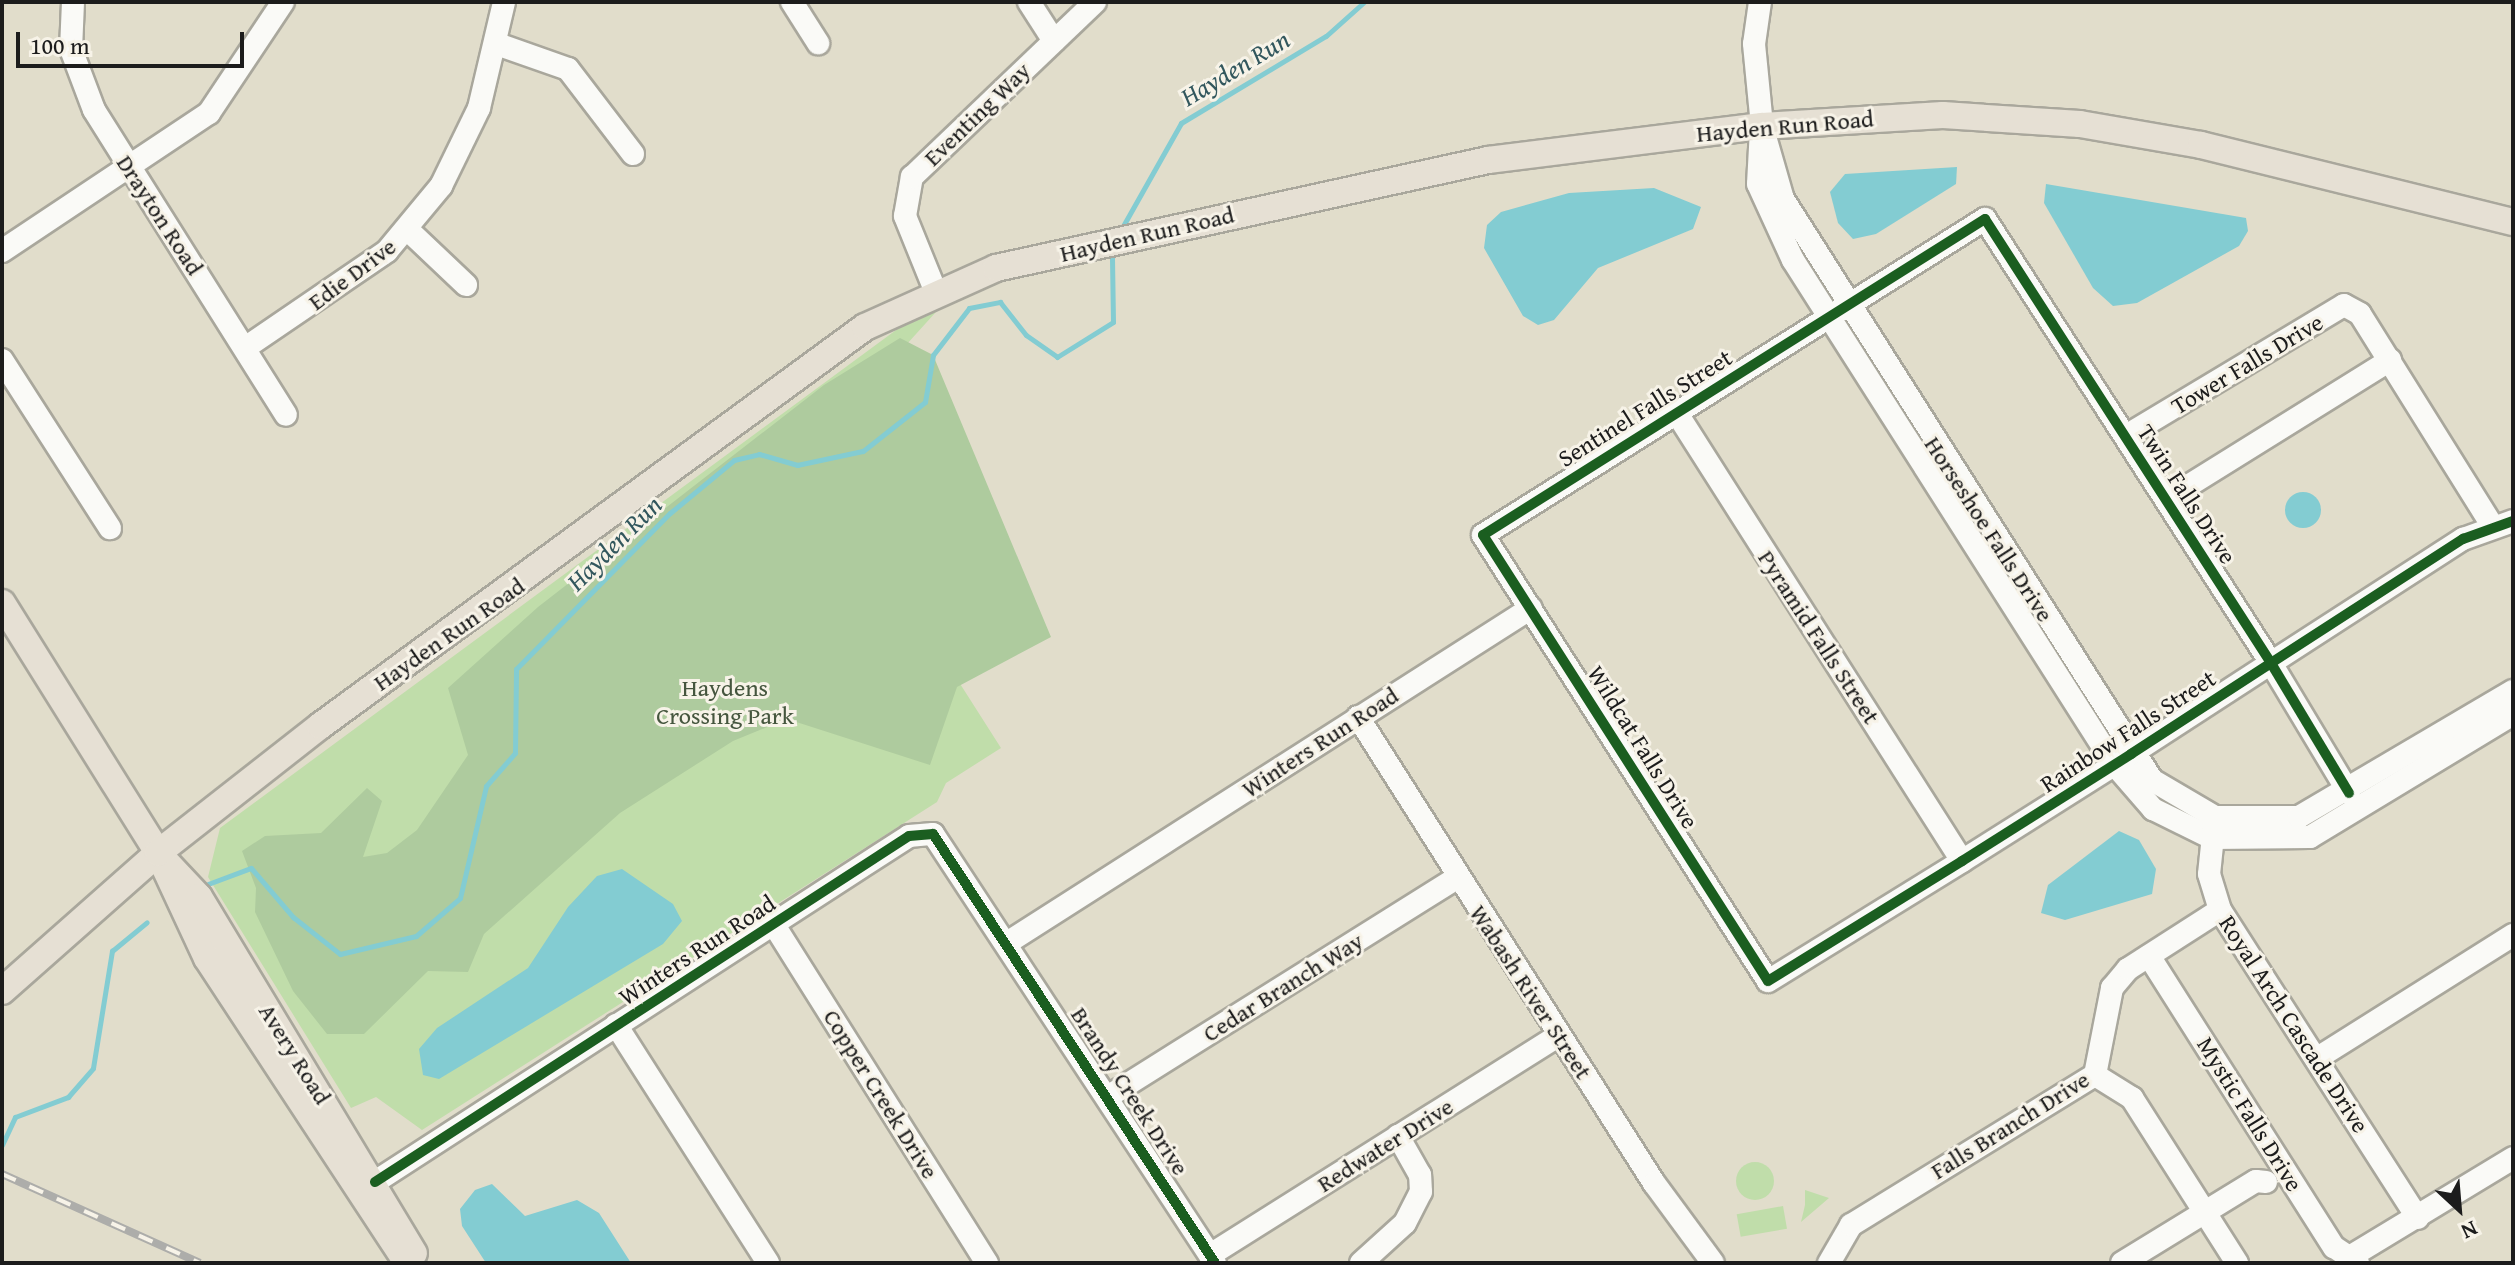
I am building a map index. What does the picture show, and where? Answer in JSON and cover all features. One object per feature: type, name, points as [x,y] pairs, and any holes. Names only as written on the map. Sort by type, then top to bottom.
[{"type":"main road","name":"Hayden Run Road","points":[[2,991],[158,853],[320,726],[865,327],[935,290],[996,268],[1488,160],[1762,126],[1943,115],[2080,124],[2201,145],[2513,222]]},
{"type":"main road","name":"Avery Road","points":[[2,603],[158,853],[207,958],[407,1263]]},
{"type":"main road","name":"Avery Road","points":[[158,853],[199,897],[375,1182],[419,1263]]},
{"type":"street","name":"Drayton Road","points":[[73,2],[79,81],[130,170],[286,415]]},
{"type":"street","points":[[2,251],[130,170],[209,113],[283,2]]},
{"type":"street","name":"Edie Drive","points":[[245,348],[331,293],[408,230],[465,142],[497,44],[504,2]]},
{"type":"street","points":[[792,2],[818,43]]},
{"type":"street","points":[[1029,2],[1054,41]]},
{"type":"street","name":"Eventing Way","points":[[935,290],[905,216],[912,177],[1095,2]]},
{"type":"street","name":"Horseshoe Falls Drive","points":[[1760,2],[1754,44],[1762,126],[1756,162],[1762,199],[1837,310],[2123,759],[2167,819],[2214,828]]},
{"type":"street","points":[[497,44],[568,69],[633,154]]},
{"type":"street","name":"Sentinel Falls Street","points":[[1483,535],[1985,219]]},
{"type":"street","name":"Twin Falls Drive","points":[[1985,219],[2167,499],[2349,793]]},
{"type":"street","points":[[408,230],[466,285]]},
{"type":"street","name":"Tower Falls Drive","points":[[2126,436],[2344,305],[2360,314],[2503,523]]},
{"type":"street","points":[[2,360],[110,528]]},
{"type":"street","points":[[2167,499],[2390,360]]},
{"type":"street","name":"Pyramid Falls Street","points":[[1676,412],[1962,861]]},
{"type":"street","name":"Rainbow Falls Street","points":[[1768,981],[2271,663],[2503,523]]},
{"type":"street","name":"Wildcat Falls Drive","points":[[1483,535],[1768,981]]},
{"type":"street","name":"Winters Run Road","points":[[375,1182],[909,836],[933,834],[1010,941],[1531,608]]},
{"type":"street","points":[[2214,828],[2299,817],[2349,793],[2513,691]]},
{"type":"street","points":[[2214,828],[2310,837],[2513,714]]},
{"type":"street","name":"Wabash River Street","points":[[1358,717],[1559,1035],[1713,1263]]},
{"type":"street","name":"Royal Arch Cascade Drive","points":[[2214,828],[2209,874],[2220,910],[2418,1218]]},
{"type":"street","name":"Cedar Branch Way","points":[[1109,1096],[1458,877]]},
{"type":"street","name":"Falls Branch Drive","points":[[1830,1260],[1851,1225],[2095,1075],[2112,988],[2149,956],[2220,910]]},
{"type":"street","name":"Copper Creek Drive","points":[[774,925],[987,1263]]},
{"type":"street","points":[[2316,1059],[2513,935]]},
{"type":"street","name":"Brandy Creek Drive","points":[[1010,941],[1213,1259]]},
{"type":"street","name":"Mystic Falls Drive","points":[[2149,956],[2334,1247],[2356,1259]]},
{"type":"street","points":[[616,1025],[768,1263]]},
{"type":"street","name":"Redwater Drive","points":[[1213,1259],[1398,1136],[1559,1035]]},
{"type":"street","points":[[2095,1075],[2132,1098],[2237,1263]]},
{"type":"street","points":[[1361,1263],[1405,1223],[1421,1192],[1420,1175],[1398,1136]]},
{"type":"street","points":[[2356,1259],[2513,1158]]},
{"type":"street","points":[[2122,1263],[2256,1181],[2266,1182]]},
{"type":"green space","name":"Haydens Crossing Park","points":[[945,302],[811,450],[1001,748],[946,783],[937,802],[422,1130],[376,1097],[351,1108],[208,877],[220,828],[930,305]]},
{"type":"green space","points":[[900,338],[933,355],[1051,637],[957,687],[930,765],[787,719],[733,741],[620,813],[484,934],[468,972],[428,971],[364,1034],[327,1034],[293,991],[255,912],[256,888],[242,851],[265,836],[321,833],[367,788],[382,801],[363,857],[387,853],[417,830],[468,755],[448,688],[538,607],[824,385]]},
{"type":"green space","points":[[1898,398],[1981,529],[1980,532],[1894,402]]},
{"type":"green space","points":[[1982,535],[2067,665],[2067,669],[1981,538]]},
{"type":"green space","points":[[1755,1162],[1768,1168],[1774,1181],[1768,1194],[1755,1200],[1742,1194],[1736,1181],[1742,1168]]},
{"type":"green space","points":[[1805,1190],[1829,1198],[1801,1222],[1805,1205]]},
{"type":"green space","points":[[1783,1206],[1787,1229],[1741,1237],[1737,1214]]},
{"type":"water","points":[[1957,167],[1956,184],[1876,234],[1853,239],[1838,223],[1830,192],[1845,174]]},
{"type":"water","points":[[2046,184],[2246,218],[2248,231],[2239,246],[2137,303],[2113,306],[2093,288],[2044,203]]},
{"type":"water","points":[[1654,188],[1701,207],[1693,229],[1598,268],[1554,320],[1538,325],[1523,316],[1484,248],[1487,225],[1501,212],[1569,193]]},
{"type":"water","points":[[2303,492],[2316,497],[2321,510],[2316,523],[2303,528],[2290,523],[2285,510],[2290,497]]},
{"type":"water","points":[[2119,831],[2139,840],[2156,869],[2152,894],[2065,920],[2041,913],[2048,885]]},
{"type":"water","points":[[622,869],[673,904],[682,921],[663,944],[439,1079],[423,1075],[419,1049],[437,1028],[528,968],[568,907],[597,876]]},
{"type":"water","points":[[492,1184],[525,1216],[577,1200],[599,1213],[631,1263],[486,1263],[462,1226],[460,1209],[475,1190]]},
{"type":"waterway","name":"Hayden Run","points":[[1123,226],[1181,123],[1326,36],[1364,2]]},
{"type":"waterway","name":"Hayden Run","points":[[208,884],[251,868],[293,917],[340,954],[416,936],[460,898],[486,786],[515,753],[516,669],[670,513],[734,460],[759,454],[797,465],[863,451],[925,402],[933,355],[969,308],[1000,302],[1026,335],[1057,357],[1113,322],[1112,255]]},
{"type":"waterway","name":"Hayden Run","points":[[2,1145],[15,1117],[68,1097],[93,1068],[112,951],[147,922]]},
{"type":"railway","points":[[2,1174],[200,1263]]},
{"type":"cycle path","points":[[2349,793],[2271,663],[1985,219],[1483,535],[1768,981],[2131,754],[2271,663],[2463,539],[2513,521]]},
{"type":"cycle path","points":[[375,1182],[909,836],[933,834],[1215,1263]]}]
